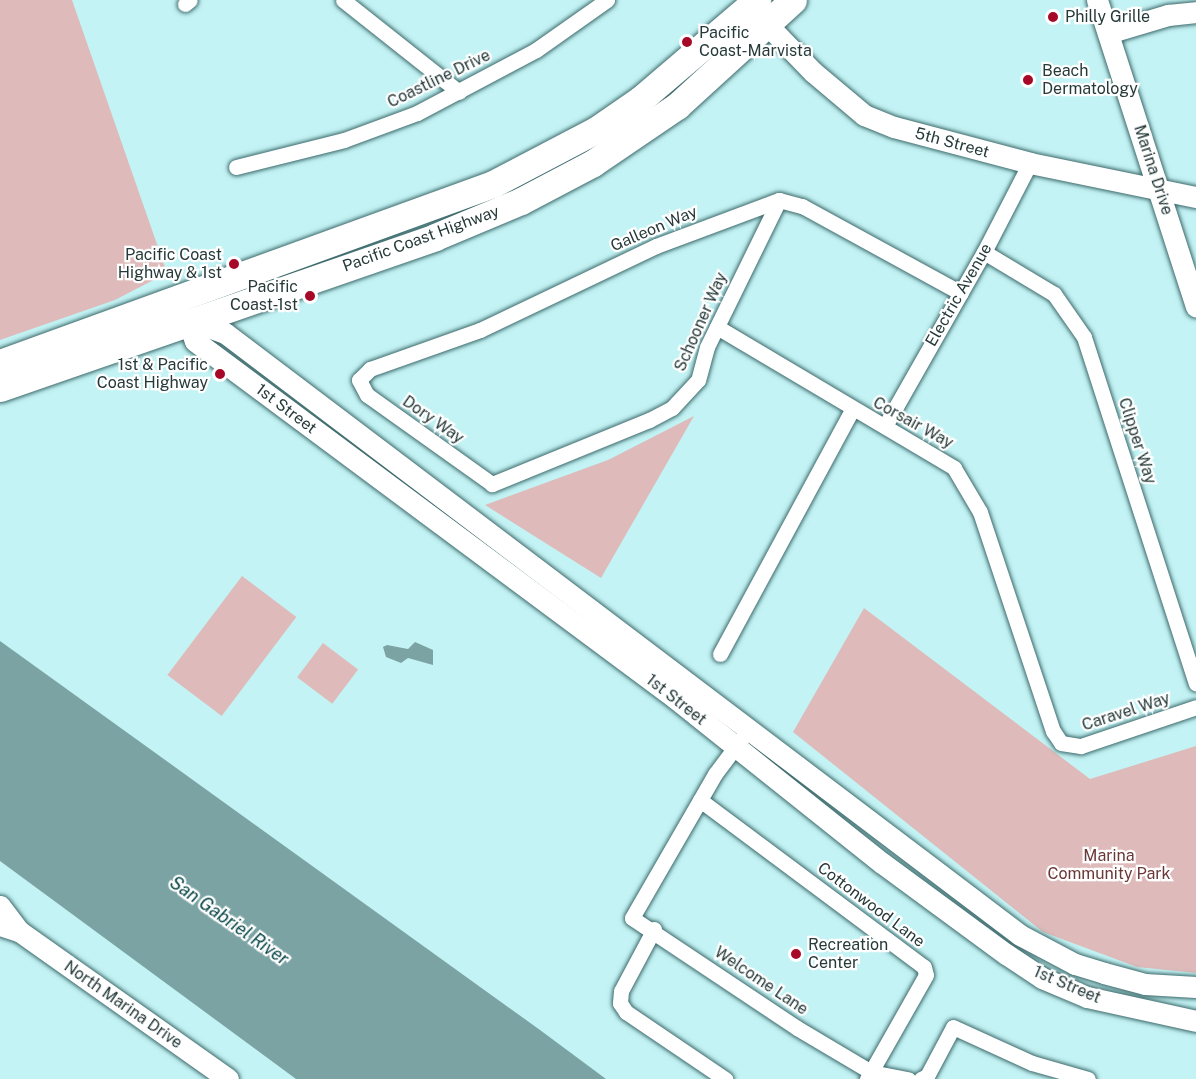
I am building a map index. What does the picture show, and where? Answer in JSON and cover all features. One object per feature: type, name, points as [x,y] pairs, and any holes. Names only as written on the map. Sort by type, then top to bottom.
[{"type":"highway","name":"Pacific Coast Highway","points":[[0,363],[493,184],[596,130],[678,72],[755,8],[793,0]]},
{"type":"highway","name":"Pacific Coast Highway","points":[[0,388],[435,237],[522,201],[593,163],[653,124],[755,8]]},
{"type":"main road","name":"Marina Drive","points":[[1097,0],[1196,306]]},
{"type":"main road","name":"5th Street","points":[[755,8],[813,72],[864,115],[894,127],[1030,163],[1196,197]]},
{"type":"main road","points":[[1107,33],[1166,8],[1196,12]]},
{"type":"main road","name":"1st Street","points":[[168,303],[188,321],[225,333],[1020,935],[1075,964],[1104,973],[1145,984],[1196,987]]},
{"type":"main road","name":"1st Street","points":[[188,321],[195,341],[735,747],[882,863],[1042,978],[1087,997],[1153,1014],[1196,1005]]},
{"type":"main road","name":"North Marina Drive","points":[[0,906],[10,928],[228,1079]]},
{"type":"main road","points":[[1153,1014],[1196,1021]]},
{"type":"street","points":[[343,0],[459,92]]},
{"type":"street","name":"Coastline Drive","points":[[237,167],[260,164],[344,140],[417,112],[536,50],[601,1]]},
{"type":"street","name":"Electric Avenue","points":[[885,426],[984,252],[1030,163]]},
{"type":"street","points":[[779,200],[802,206],[961,293]]},
{"type":"street","name":"Schooner Way","points":[[492,484],[672,408],[698,380],[717,327],[779,200]]},
{"type":"street","name":"Galleon Way","points":[[358,380],[370,369],[480,330],[656,246],[779,200]]},
{"type":"street","name":"Clipper Way","points":[[984,252],[1054,294],[1084,337],[1196,683]]},
{"type":"street","name":"Corsair Way","points":[[717,327],[852,410],[885,426],[954,468],[980,512],[1053,731],[1067,746]]},
{"type":"street","name":"Dory Way","points":[[358,380],[367,395],[492,484]]},
{"type":"street","points":[[720,654],[852,410]]},
{"type":"street","name":"Caravel Way","points":[[1067,746],[1081,746],[1196,707]]},
{"type":"street","points":[[700,800],[749,729]]},
{"type":"street","name":"Welcome Lane","points":[[700,800],[632,918],[654,929],[869,1075]]},
{"type":"street","name":"Cottonwood Lane","points":[[700,800],[924,967],[926,975],[869,1075]]},
{"type":"street","points":[[654,929],[621,991],[620,1003],[626,1012],[725,1079]]},
{"type":"street","points":[[921,1079],[927,1076],[953,1027],[1032,1063],[1088,1079]]},
{"type":"street","points":[[869,1075],[908,1079]]},
{"type":"green space","points":[[0,0],[72,0],[167,273],[115,300],[0,340]]},
{"type":"green space","points":[[694,416],[601,578],[485,505],[608,460]]},
{"type":"green space","points":[[242,576],[296,617],[222,716],[167,675]]},
{"type":"green space","name":"Marina Community Park","points":[[864,608],[1090,779],[1196,746],[1196,973],[1137,967],[1043,932],[793,732]]},
{"type":"green space","points":[[323,643],[358,669],[332,704],[297,677]]},
{"type":"water","name":"San Gabriel River","points":[[0,641],[606,1079],[296,1079],[0,861]]},
{"type":"water","points":[[415,642],[433,650],[433,665],[408,658],[401,663],[386,657],[383,647],[387,645],[408,649]]},
{"type":"place","name":"Philly Grille","points":[[1053,17]]},
{"type":"place","name":"Pacific Coast-Marvista","points":[[687,42]]},
{"type":"place","name":"Beach Dermatology","points":[[1028,80]]},
{"type":"place","name":"Pacific Coast Highway & 1st","points":[[234,264]]},
{"type":"place","name":"Pacific Coast-1st","points":[[310,296]]},
{"type":"place","name":"1st & Pacific Coast Highway","points":[[220,374]]},
{"type":"place","name":"Recreation Center","points":[[796,954]]}]
